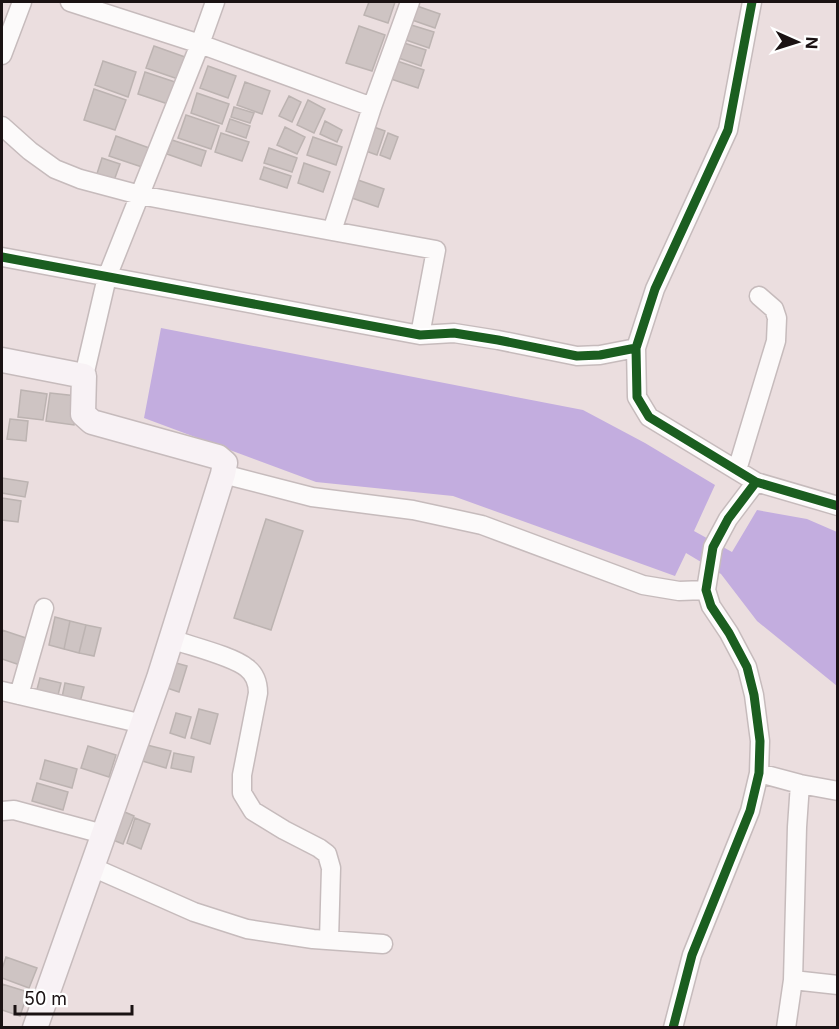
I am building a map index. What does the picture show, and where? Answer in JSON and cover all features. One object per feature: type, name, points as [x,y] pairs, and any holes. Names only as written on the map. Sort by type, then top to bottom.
[{"type":"main road","points":[[2,360],[84,376],[83,414],[92,422],[218,457],[225,463],[143,724],[35,1028]]},
{"type":"street","points":[[2,55],[22,2]]},
{"type":"street","points":[[70,2],[200,44],[372,107]]},
{"type":"street","points":[[84,376],[107,277],[200,44],[214,2]]},
{"type":"street","points":[[332,231],[372,107],[410,2]]},
{"type":"street","points":[[752,2],[728,130],[655,289],[636,348],[637,397],[649,417],[756,482],[837,506]]},
{"type":"street","points":[[2,126],[55,169],[80,179],[140,195],[436,250],[420,335]]},
{"type":"street","points":[[2,257],[420,335],[454,333],[577,356],[600,355],[636,348]]},
{"type":"street","points":[[737,470],[776,341],[777,318],[774,309],[759,296]]},
{"type":"street","points":[[223,474],[312,497],[413,510],[482,525],[644,585],[679,591],[706,590]]},
{"type":"street","points":[[672,1028],[692,955],[750,812],[759,773],[760,741],[754,695],[747,667],[711,606],[706,590],[713,547],[728,519],[756,482]]},
{"type":"street","points":[[44,608],[10,694],[143,724]]},
{"type":"street","points":[[171,639],[235,660],[246,667],[258,682],[258,693],[242,775],[242,793],[253,812],[327,854],[331,867],[329,940]]},
{"type":"street","points":[[759,773],[837,791]]},
{"type":"street","points":[[786,1028],[793,980],[800,784]]},
{"type":"street","points":[[2,811],[14,810],[103,834]]},
{"type":"street","points":[[92,867],[194,912],[236,925],[329,940],[383,944]]},
{"type":"street","points":[[793,980],[837,985]]},
{"type":"shaded area","points":[[161,328],[583,410],[645,443],[715,485],[694,531],[732,552],[757,510],[807,519],[837,532],[837,686],[757,621],[721,574],[686,553],[675,576],[453,496],[316,482],[144,418]]},
{"type":"building","points":[[369,2],[395,2],[388,23],[364,15]]},
{"type":"building","points":[[417,6],[440,14],[435,28],[412,20]]},
{"type":"building","points":[[408,24],[434,32],[429,48],[403,39]]},
{"type":"building","points":[[359,26],[385,35],[372,71],[346,63]]},
{"type":"building","points":[[401,42],[426,50],[421,66],[396,57]]},
{"type":"building","points":[[154,46],[185,57],[178,79],[146,68]]},
{"type":"building","points":[[103,61],[136,72],[128,97],[95,85]]},
{"type":"building","points":[[397,61],[424,70],[418,88],[391,79]]},
{"type":"building","points":[[208,66],[236,76],[228,98],[200,88]]},
{"type":"building","points":[[145,72],[175,82],[168,104],[138,94]]},
{"type":"building","points":[[245,82],[270,91],[262,114],[237,105]]},
{"type":"building","points":[[94,89],[126,100],[115,130],[84,120]]},
{"type":"building","points":[[197,93],[229,104],[222,124],[191,113]]},
{"type":"building","points":[[289,96],[301,102],[292,122],[279,116]]},
{"type":"building","points":[[308,100],[325,109],[314,133],[297,125]]},
{"type":"building","points":[[234,107],[254,113],[250,123],[231,117]]},
{"type":"building","points":[[186,115],[219,126],[211,149],[178,138]]},
{"type":"building","points":[[230,119],[250,126],[246,138],[226,131]]},
{"type":"building","points":[[325,121],[342,130],[337,142],[320,134]]},
{"type":"building","points":[[371,126],[385,131],[377,155],[363,150]]},
{"type":"building","points":[[285,127],[305,137],[297,154],[277,145]]},
{"type":"building","points":[[221,133],[249,142],[242,161],[215,152]]},
{"type":"building","points":[[388,133],[398,137],[390,159],[380,155]]},
{"type":"building","points":[[116,136],[152,149],[145,168],[109,156]]},
{"type":"building","points":[[313,137],[342,147],[336,165],[307,155]]},
{"type":"building","points":[[172,140],[206,151],[201,166],[167,154]]},
{"type":"building","points":[[269,148],[297,158],[292,172],[264,163]]},
{"type":"building","points":[[102,158],[120,164],[112,186],[95,180]]},
{"type":"building","points":[[304,163],[330,172],[323,192],[298,183]]},
{"type":"building","points":[[264,167],[291,176],[287,188],[260,179]]},
{"type":"building","points":[[355,179],[384,189],[378,207],[349,197]]},
{"type":"building","points":[[21,390],[47,394],[43,420],[18,417]]},
{"type":"building","points":[[50,393],[77,396],[74,425],[46,421]]},
{"type":"building","points":[[10,419],[28,421],[26,441],[7,439]]},
{"type":"building","points":[[2,478],[28,482],[25,497],[2,493]]},
{"type":"building","points":[[2,498],[21,501],[18,522],[2,520]]},
{"type":"building","points":[[266,519],[303,531],[271,630],[234,618]]},
{"type":"building","points":[[55,617],[70,621],[64,649],[49,645]]},
{"type":"building","points":[[70,621],[86,625],[79,653],[64,649]]},
{"type":"building","points":[[86,625],[101,628],[94,656],[79,653]]},
{"type":"building","points":[[2,630],[32,640],[23,666],[2,659]]},
{"type":"building","points":[[169,661],[187,666],[179,692],[161,686]]},
{"type":"building","points":[[40,678],[61,683],[56,703],[35,697]]},
{"type":"building","points":[[65,683],[84,687],[79,706],[61,702]]},
{"type":"building","points":[[199,709],[218,714],[210,744],[191,738]]},
{"type":"building","points":[[176,713],[191,717],[185,738],[170,733]]},
{"type":"building","points":[[143,744],[171,751],[166,768],[139,760]]},
{"type":"building","points":[[88,746],[116,755],[109,777],[81,768]]},
{"type":"building","points":[[174,753],[194,757],[191,772],[171,768]]},
{"type":"building","points":[[45,760],[77,769],[72,788],[40,779]]},
{"type":"building","points":[[37,783],[68,792],[63,810],[32,801]]},
{"type":"building","points":[[120,810],[134,816],[123,844],[108,838]]},
{"type":"building","points":[[135,818],[150,824],[141,849],[127,843]]},
{"type":"building","points":[[6,957],[37,968],[29,988],[2,978]]},
{"type":"building","points":[[2,984],[28,992],[20,1016],[2,1010]]},
{"type":"cycle path","points":[[752,2],[728,130],[655,289],[636,348],[637,397],[649,417],[756,482],[838,506]]},
{"type":"cycle path","points":[[2,257],[420,335],[454,333],[577,356],[600,355],[636,348]]},
{"type":"cycle path","points":[[673,1028],[692,955],[750,811],[759,773],[760,741],[754,695],[747,667],[711,606],[706,590],[713,547],[728,519],[756,482]]}]
